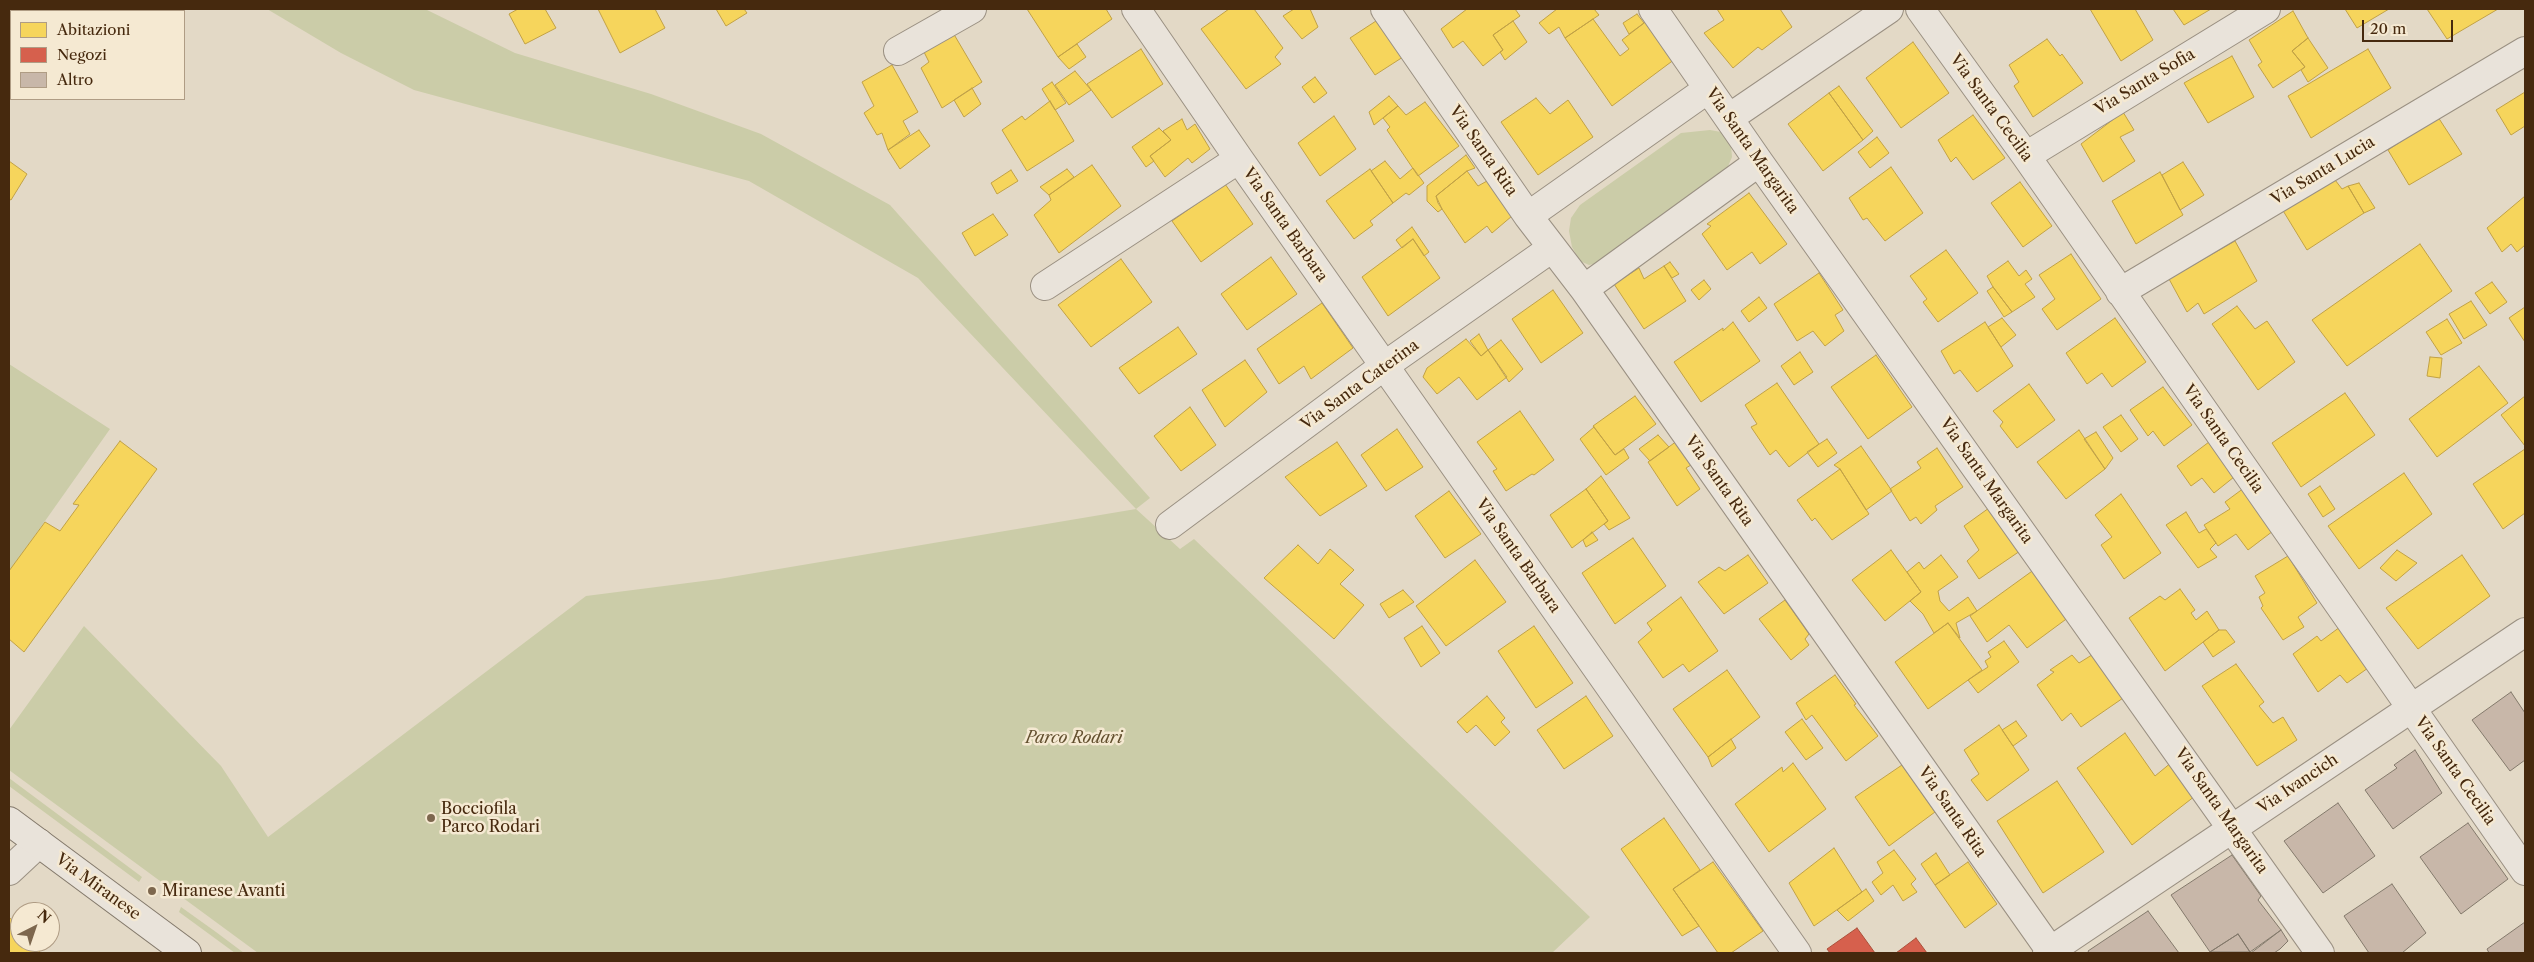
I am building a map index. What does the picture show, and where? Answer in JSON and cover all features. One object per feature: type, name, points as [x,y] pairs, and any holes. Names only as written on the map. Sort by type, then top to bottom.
[{"type":"street","points":[[898,51],[972,9]]},
{"type":"street","name":"Via Santa Barbara","points":[[1136,9],[1239,159],[1797,953]]},
{"type":"street","name":"Via Santa Rita","points":[[1384,9],[1528,216],[1584,289],[2050,952]]},
{"type":"street","name":"Via Santa Margarita","points":[[1653,9],[1759,162],[2320,953]]},
{"type":"street","points":[[1729,118],[1889,9]]},
{"type":"street","name":"Via Santa Cecilia","points":[[1920,9],[2026,156],[2525,871]]},
{"type":"street","name":"Via Santa Sofia","points":[[2026,156],[2266,9]]},
{"type":"street","name":"Via Santa Lucia","points":[[2120,292],[2525,51]]},
{"type":"street","points":[[1528,216],[1708,89]]},
{"type":"street","name":"Via Santa Barbara","points":[[1045,286],[1239,159]]},
{"type":"street","points":[[1584,289],[1759,162]]},
{"type":"street","name":"Via Santa Caterina","points":[[1170,525],[1384,366],[1552,248]]},
{"type":"street","name":"Via Ivancich","points":[[2050,952],[2525,632]]},
{"type":"street","name":"Via Miranese","points":[[9,821],[187,953]]},
{"type":"street","points":[[9,871],[39,843]]},
{"type":"green space","points":[[267,9],[425,9],[515,53],[651,94],[761,134],[890,205],[1150,498],[1136,509],[918,278],[749,181],[414,90],[341,53]]},
{"type":"green space","points":[[1710,130],[1721,132],[1731,145],[1732,157],[1726,171],[1598,263],[1589,265],[1580,261],[1572,247],[1569,231],[1571,218],[1580,205],[1681,133]]},
{"type":"green space","points":[[9,364],[110,429],[9,572]]},
{"type":"green space","name":"Parco Rodari","points":[[1136,509],[1180,549],[1194,539],[1590,917],[1552,953],[258,953],[9,770],[9,730],[84,626],[221,766],[268,837],[586,596],[719,579]]},
{"type":"green space","points":[[9,778],[142,877],[139,882],[9,786]]},
{"type":"green space","points":[[181,907],[244,953],[235,953],[179,912]]},
{"type":"building: Abitazioni","points":[[518,9],[545,9],[556,28],[525,44],[509,14]]},
{"type":"building: Abitazioni","points":[[598,9],[655,9],[665,28],[620,53]]},
{"type":"building: Abitazioni","points":[[716,9],[744,9],[747,13],[726,26]]},
{"type":"building: Abitazioni","points":[[1027,9],[1106,9],[1112,19],[1058,57]]},
{"type":"building: Abitazioni","points":[[1229,9],[1254,9],[1283,48],[1275,57],[1281,64],[1246,89],[1201,29]]},
{"type":"building: Abitazioni","points":[[1294,9],[1310,9],[1318,27],[1302,39],[1283,16]]},
{"type":"building: Abitazioni","points":[[1467,9],[1515,9],[1520,16],[1493,35],[1503,50],[1483,66],[1463,41],[1453,48],[1441,29]]},
{"type":"building: Abitazioni","points":[[1557,9],[1594,9],[1599,15],[1565,38],[1559,27],[1549,34],[1539,23]]},
{"type":"building: Abitazioni","points":[[1717,9],[1780,9],[1792,27],[1762,50],[1758,47],[1733,68],[1704,33],[1724,20]]},
{"type":"building: Abitazioni","points":[[2090,9],[2135,9],[2153,40],[2121,61]]},
{"type":"building: Abitazioni","points":[[2173,9],[2211,9],[2184,25]]},
{"type":"building: Abitazioni","points":[[2345,9],[2389,9],[2357,28]]},
{"type":"building: Abitazioni","points":[[2427,9],[2498,9],[2447,39]]},
{"type":"building: Abitazioni","points":[[2293,11],[2308,38],[2292,51],[2305,67],[2273,88],[2258,65],[2262,62],[2249,40]]},
{"type":"building: Abitazioni","points":[[1637,14],[1644,23],[1629,34],[1623,23]]},
{"type":"building: Abitazioni","points":[[1593,19],[1620,56],[1629,49],[1622,40],[1648,20],[1675,59],[1612,106],[1565,38]]},
{"type":"building: Abitazioni","points":[[1376,21],[1403,57],[1375,75],[1350,38]]},
{"type":"building: Abitazioni","points":[[1513,21],[1527,42],[1505,60],[1500,52],[1503,50],[1493,35]]},
{"type":"building: Abitazioni","points":[[952,31],[982,82],[942,108],[921,68],[929,62],[922,48]]},
{"type":"building: Abitazioni","points":[[2308,38],[2328,68],[2308,82],[2301,70],[2305,67],[2292,51]]},
{"type":"building: Abitazioni","points":[[2047,39],[2060,56],[2062,54],[2083,83],[2033,117],[2014,86],[2019,82],[2009,65]]},
{"type":"building: Abitazioni","points":[[1913,42],[1949,93],[1901,128],[1866,78]]},
{"type":"building: Abitazioni","points":[[1077,44],[1086,57],[1069,69],[1058,57]]},
{"type":"building: Abitazioni","points":[[1141,49],[1163,84],[1112,118],[1087,84]]},
{"type":"building: Abitazioni","points":[[2368,49],[2391,88],[2311,138],[2288,96]]},
{"type":"building: Abitazioni","points":[[2232,56],[2254,97],[2208,123],[2184,83]]},
{"type":"building: Abitazioni","points":[[892,65],[918,112],[903,121],[910,134],[888,150],[882,133],[877,135],[864,113],[874,106],[862,82]]},
{"type":"building: Abitazioni","points":[[1075,71],[1091,90],[1069,105],[1055,85]]},
{"type":"building: Abitazioni","points":[[1315,77],[1327,93],[1314,103],[1302,87]]},
{"type":"building: Abitazioni","points":[[1052,82],[1066,103],[1055,110],[1042,89]]},
{"type":"building: Abitazioni","points":[[1839,86],[1873,131],[1863,140],[1829,93]]},
{"type":"building: Abitazioni","points":[[972,88],[981,104],[964,117],[954,100]]},
{"type":"building: Abitazioni","points":[[2525,92],[2525,126],[2511,135],[2496,110]]},
{"type":"building: Abitazioni","points":[[1829,93],[1863,140],[1823,171],[1788,124]]},
{"type":"building: Abitazioni","points":[[1389,96],[1398,106],[1374,125],[1369,112]]},
{"type":"building: Abitazioni","points":[[1536,98],[1550,114],[1568,100],[1593,137],[1538,175],[1501,122]]},
{"type":"building: Abitazioni","points":[[1050,101],[1074,141],[1027,171],[1002,130],[1022,116],[1025,120]]},
{"type":"building: Abitazioni","points":[[1425,102],[1459,146],[1418,176],[1387,130],[1390,127],[1383,118],[1398,106],[1406,115]]},
{"type":"building: Abitazioni","points":[[2123,112],[2134,130],[2120,137],[2135,161],[2103,182],[2081,144]]},
{"type":"building: Abitazioni","points":[[1973,115],[2005,158],[1973,180],[1956,157],[1951,162],[1938,140]]},
{"type":"building: Abitazioni","points":[[1334,116],[1356,149],[1320,176],[1298,143]]},
{"type":"building: Abitazioni","points":[[2438,117],[2462,154],[2409,185],[2388,150]]},
{"type":"building: Abitazioni","points":[[1182,119],[1187,130],[1195,124],[1210,149],[1192,163],[1188,158],[1165,177],[1150,156],[1171,140],[1163,131]]},
{"type":"building: Abitazioni","points":[[1159,128],[1171,140],[1150,156],[1154,161],[1146,167],[1132,147]]},
{"type":"building: Abitazioni","points":[[919,130],[930,146],[900,169],[888,150]]},
{"type":"building: Abitazioni","points":[[1877,137],[1889,153],[1870,168],[1858,152]]},
{"type":"building: Abitazioni","points":[[1466,155],[1475,168],[1467,171],[1436,196],[1442,209],[1438,212],[1427,201],[1427,186]]},
{"type":"building: Abitazioni","points":[[9,161],[27,174],[11,200],[9,199]]},
{"type":"building: Abitazioni","points":[[1385,161],[1400,179],[1413,168],[1424,183],[1409,195],[1406,193],[1393,203],[1371,171]]},
{"type":"building: Abitazioni","points":[[2183,162],[2204,195],[2180,210],[2162,175]]},
{"type":"building: Abitazioni","points":[[1092,165],[1121,206],[1059,253],[1034,215],[1051,200],[1049,195]]},
{"type":"building: Abitazioni","points":[[1891,167],[1923,213],[1885,241],[1867,218],[1863,220],[1849,198]]},
{"type":"building: Abitazioni","points":[[1067,169],[1074,177],[1049,195],[1040,187]]},
{"type":"building: Abitazioni","points":[[1370,169],[1393,203],[1370,221],[1373,225],[1354,239],[1326,201]]},
{"type":"building: Abitazioni","points":[[1011,170],[1018,181],[997,194],[991,183]]},
{"type":"building: Abitazioni","points":[[1467,171],[1478,186],[1487,181],[1512,216],[1492,233],[1487,226],[1465,243],[1438,203],[1436,196]]},
{"type":"building: Abitazioni","points":[[2160,172],[2183,215],[2136,244],[2112,201]]},
{"type":"building: Abitazioni","points":[[2332,176],[2342,189],[2348,186],[2364,213],[2307,250],[2282,209]]},
{"type":"building: Abitazioni","points":[[2020,182],[2052,226],[2023,247],[1991,203]]},
{"type":"building: Abitazioni","points":[[2359,183],[2375,208],[2364,213],[2348,186]]},
{"type":"building: Abitazioni","points":[[1225,184],[1253,224],[1201,262],[1172,221]]},
{"type":"building: Abitazioni","points":[[1749,193],[1787,244],[1760,264],[1752,252],[1727,270],[1702,234],[1711,226],[1707,224]]},
{"type":"building: Abitazioni","points":[[2525,196],[2525,245],[2517,252],[2511,244],[2502,252],[2487,228]]},
{"type":"building: Abitazioni","points":[[993,214],[1008,235],[975,256],[962,233]]},
{"type":"building: Abitazioni","points":[[1412,227],[1429,252],[1424,256],[1413,239],[1402,248],[1396,240]]},
{"type":"building: Abitazioni","points":[[1413,239],[1440,278],[1388,316],[1362,277]]},
{"type":"building: Abitazioni","points":[[2235,241],[2257,281],[2204,314],[2198,303],[2187,312],[2169,279]]},
{"type":"building: Abitazioni","points":[[2420,244],[2452,291],[2347,366],[2312,320]]},
{"type":"building: Abitazioni","points":[[1946,250],[1978,293],[1938,322],[1923,302],[1927,299],[1910,276]]},
{"type":"building: Abitazioni","points":[[2071,254],[2101,299],[2057,330],[2042,309],[2055,299],[2039,275]]},
{"type":"building: Abitazioni","points":[[1271,257],[1297,294],[1247,330],[1221,294]]},
{"type":"building: Abitazioni","points":[[1121,259],[1152,302],[1091,347],[1058,305]]},
{"type":"building: Abitazioni","points":[[2008,261],[2019,276],[2026,270],[2032,279],[2025,284],[2035,297],[2012,312],[1987,276]]},
{"type":"building: Abitazioni","points":[[1670,262],[1679,274],[1672,278],[1664,266]]},
{"type":"building: Abitazioni","points":[[1664,266],[1686,301],[1644,329],[1614,284],[1639,268],[1644,279]]},
{"type":"building: Abitazioni","points":[[1819,273],[1843,310],[1835,315],[1844,331],[1825,346],[1813,331],[1797,341],[1774,304]]},
{"type":"building: Abitazioni","points":[[1704,280],[1711,289],[1699,300],[1691,290]]},
{"type":"building: Abitazioni","points":[[2492,282],[2507,302],[2490,314],[2475,293]]},
{"type":"building: Abitazioni","points":[[1993,287],[2012,312],[2004,317],[1987,291]]},
{"type":"building: Abitazioni","points":[[1553,290],[1583,333],[1541,363],[1512,319]]},
{"type":"building: Abitazioni","points":[[1759,297],[1767,308],[1749,322],[1741,311]]},
{"type":"building: Abitazioni","points":[[2471,301],[2487,325],[2464,339],[2449,314]]},
{"type":"building: Abitazioni","points":[[1322,303],[1353,348],[1311,379],[1304,366],[1279,384],[1257,349]]},
{"type":"building: Abitazioni","points":[[2237,306],[2255,329],[2267,321],[2295,362],[2258,390],[2212,324]]},
{"type":"building: Abitazioni","points":[[2525,307],[2525,342],[2509,318]]},
{"type":"building: Abitazioni","points":[[2002,318],[2016,335],[2001,347],[1988,327]]},
{"type":"building: Abitazioni","points":[[2115,318],[2146,362],[2112,387],[2102,373],[2087,384],[2066,353]]},
{"type":"building: Abitazioni","points":[[2447,319],[2462,343],[2441,355],[2426,332]]},
{"type":"building: Abitazioni","points":[[1733,322],[1760,361],[1701,402],[1674,362],[1723,328],[1723,331]]},
{"type":"building: Abitazioni","points":[[1985,322],[2013,366],[1977,392],[1960,370],[1954,374],[1941,351]]},
{"type":"building: Abitazioni","points":[[1178,327],[1197,354],[1139,394],[1119,368]]},
{"type":"building: Abitazioni","points":[[1479,334],[1488,350],[1481,356],[1470,341]]},
{"type":"building: Abitazioni","points":[[1466,339],[1481,356],[1488,350],[1507,377],[1477,400],[1459,377],[1437,394],[1423,377],[1427,368]]},
{"type":"building: Abitazioni","points":[[1501,340],[1523,369],[1509,382],[1488,350]]},
{"type":"building: Abitazioni","points":[[1800,352],[1813,372],[1794,385],[1781,366]]},
{"type":"building: Abitazioni","points":[[1876,355],[1912,407],[1868,439],[1831,387]]},
{"type":"building: Abitazioni","points":[[2430,357],[2442,358],[2440,378],[2427,376]]},
{"type":"building: Abitazioni","points":[[1245,360],[1267,392],[1225,427],[1202,390]]},
{"type":"building: Abitazioni","points":[[2479,366],[2508,403],[2437,457],[2409,419]]},
{"type":"building: Abitazioni","points":[[1777,383],[1819,444],[1789,467],[1776,450],[1770,455],[1751,427],[1757,424],[1745,405]]},
{"type":"building: Abitazioni","points":[[2029,384],[2055,420],[2017,448],[2000,426],[2003,422],[1993,411]]},
{"type":"building: Abitazioni","points":[[2163,387],[2192,425],[2164,446],[2153,431],[2148,436],[2130,410]]},
{"type":"building: Abitazioni","points":[[2345,393],[2375,435],[2301,487],[2272,443]]},
{"type":"building: Abitazioni","points":[[1635,396],[1656,424],[1615,455],[1593,426]]},
{"type":"building: Abitazioni","points":[[2525,396],[2525,446],[2501,415]]},
{"type":"building: Abitazioni","points":[[1190,407],[1216,445],[1181,471],[1154,436]]},
{"type":"building: Abitazioni","points":[[1520,411],[1554,460],[1534,475],[1532,474],[1506,491],[1493,471],[1497,469],[1477,442]]},
{"type":"building: Abitazioni","points":[[2121,415],[2138,439],[2121,452],[2103,427]]},
{"type":"building: Abitazioni","points":[[1594,427],[1615,455],[1624,449],[1629,458],[1606,475],[1580,439]]},
{"type":"building: Abitazioni","points":[[1397,429],[1423,467],[1386,491],[1361,455]]},
{"type":"building: Abitazioni","points":[[2079,430],[2105,469],[2066,499],[2037,462]]},
{"type":"building: Abitazioni","points":[[2096,432],[2113,458],[2105,469],[2084,439]]},
{"type":"building: Abitazioni","points":[[1658,435],[1669,447],[1650,461],[1639,449]]},
{"type":"building: Abitazioni","points":[[1827,439],[1837,453],[1818,467],[1807,452]]},
{"type":"building: Abitazioni","points":[[120,441],[157,469],[24,652],[9,639],[9,571],[45,522],[60,531],[79,505],[73,504]]},
{"type":"building: Abitazioni","points":[[1677,441],[1691,465],[1686,468],[1700,489],[1677,506],[1648,462]]},
{"type":"building: Abitazioni","points":[[1337,442],[1367,486],[1320,516],[1285,477]]},
{"type":"building: Abitazioni","points":[[2209,442],[2234,477],[2214,493],[2202,478],[2191,486],[2177,466]]},
{"type":"building: Abitazioni","points":[[1861,446],[1892,491],[1866,510],[1840,469],[1834,465]]},
{"type":"building: Abitazioni","points":[[1937,448],[1963,487],[1935,506],[1937,510],[1921,524],[1916,517],[1910,521],[1890,489],[1921,468],[1917,462]]},
{"type":"building: Abitazioni","points":[[2525,449],[2525,513],[2503,529],[2473,484]]},
{"type":"building: Abitazioni","points":[[1840,469],[1869,514],[1832,540],[1815,518],[1812,521],[1797,500]]},
{"type":"building: Abitazioni","points":[[2404,473],[2432,514],[2359,569],[2328,526]]},
{"type":"building: Abitazioni","points":[[1601,476],[1630,518],[1609,530],[1604,524],[1608,521],[1586,489]]},
{"type":"building: Abitazioni","points":[[2320,486],[2335,509],[2323,517],[2308,494]]},
{"type":"building: Abitazioni","points":[[2244,488],[2273,531],[2248,550],[2236,534],[2218,546],[2204,525],[2230,509],[2225,502]]},
{"type":"building: Abitazioni","points":[[1586,489],[1608,521],[1572,548],[1550,515]]},
{"type":"building: Abitazioni","points":[[1449,491],[1481,534],[1445,558],[1415,516]]},
{"type":"building: Abitazioni","points":[[2121,494],[2161,553],[2124,579],[2101,545],[2112,537],[2095,515]]},
{"type":"building: Abitazioni","points":[[1989,508],[2020,551],[1979,579],[1967,561],[1979,550],[1964,526]]},
{"type":"building: Abitazioni","points":[[2186,512],[2199,533],[2206,529],[2216,543],[2210,549],[2217,557],[2198,568],[2166,525]]},
{"type":"building: Abitazioni","points":[[1592,532],[1598,540],[1586,547],[1583,540]]},
{"type":"building: Abitazioni","points":[[1633,538],[1666,586],[1615,624],[1582,573]]},
{"type":"building: Abitazioni","points":[[1298,545],[1318,564],[1330,549],[1354,570],[1340,584],[1364,605],[1334,639],[1264,578]]},
{"type":"building: Abitazioni","points":[[1891,550],[1921,592],[1885,621],[1852,580]]},
{"type":"building: Abitazioni","points":[[2397,550],[2417,563],[2396,581],[2380,568]]},
{"type":"building: Abitazioni","points":[[1748,555],[1768,583],[1724,614],[1698,582],[1719,567],[1725,571]]},
{"type":"building: Abitazioni","points":[[1941,555],[1958,577],[1938,591],[1940,601],[1949,611],[1968,597],[1977,611],[1956,623],[1960,638],[1948,623],[1934,633],[1923,614],[1910,601],[1921,592],[1907,572],[1919,562],[1924,569]]},
{"type":"building: Abitazioni","points":[[2462,555],[2490,596],[2418,649],[2386,608]]},
{"type":"building: Abitazioni","points":[[2288,556],[2317,603],[2298,617],[2304,627],[2283,640],[2261,608],[2263,606],[2259,597],[2265,593],[2255,576]]},
{"type":"building: Abitazioni","points":[[1475,560],[1506,602],[1446,646],[1416,606]]},
{"type":"building: Abitazioni","points":[[2035,569],[2069,617],[2027,648],[2009,625],[1987,642],[1970,616]]},
{"type":"building: Abitazioni","points":[[2180,589],[2195,610],[2191,613],[2196,620],[2207,611],[2219,630],[2165,671],[2129,618],[2160,596],[2165,600]]},
{"type":"building: Abitazioni","points":[[1403,590],[1414,602],[1389,618],[1380,604]]},
{"type":"building: Abitazioni","points":[[1681,597],[1718,651],[1689,672],[1683,664],[1663,678],[1638,642],[1652,630],[1647,623]]},
{"type":"building: Abitazioni","points":[[1785,600],[1809,634],[1805,639],[1809,645],[1791,660],[1759,619]]},
{"type":"building: Abitazioni","points":[[1948,623],[1982,670],[1928,709],[1895,662]]},
{"type":"building: Abitazioni","points":[[1422,626],[1440,653],[1421,667],[1404,638]]},
{"type":"building: Abitazioni","points":[[1534,626],[1573,683],[1536,708],[1498,651]]},
{"type":"building: Abitazioni","points":[[2340,627],[2368,668],[2347,683],[2340,675],[2318,692],[2293,654],[2317,636],[2321,641]]},
{"type":"building: Abitazioni","points":[[2219,630],[2226,630],[2235,642],[2213,657],[2203,642]]},
{"type":"building: Abitazioni","points":[[2004,641],[2019,662],[1978,693],[1968,680],[1988,667],[1985,661],[1991,657],[1988,652]]},
{"type":"building: Abitazioni","points":[[2095,653],[2126,696],[2081,727],[2071,713],[2062,721],[2037,685],[2054,672],[2050,670],[2072,655],[2079,663]]},
{"type":"building: Abitazioni","points":[[2236,664],[2264,702],[2259,706],[2273,723],[2283,717],[2297,740],[2257,766],[2202,686]]},
{"type":"building: Abitazioni","points":[[1727,670],[1760,717],[1708,757],[1673,709]]},
{"type":"building: Abitazioni","points":[[1835,675],[1856,704],[1854,705],[1878,736],[1846,761],[1812,715],[1806,720],[1796,703]]},
{"type":"building: Abitazioni","points":[[1487,696],[1505,718],[1501,722],[1510,732],[1495,746],[1476,725],[1467,733],[1457,722]]},
{"type":"building: Abitazioni","points":[[1586,696],[1613,736],[1564,769],[1537,730]]},
{"type":"building: Abitazioni","points":[[1802,719],[1823,748],[1806,760],[1785,732]]},
{"type":"building: Abitazioni","points":[[2016,721],[2027,736],[2013,746],[2002,730]]},
{"type":"building: Abitazioni","points":[[1999,725],[2029,770],[1987,801],[1971,780],[1979,774],[1964,750]]},
{"type":"building: Abitazioni","points":[[2125,733],[2155,776],[2172,762],[2195,796],[2132,845],[2077,768]]},
{"type":"building: Abitazioni","points":[[1731,739],[1736,748],[1712,767],[1708,757]]},
{"type":"building: Abitazioni","points":[[1793,763],[1826,809],[1769,852],[1735,804],[1782,767],[1783,772]]},
{"type":"building: Abitazioni","points":[[1902,765],[1935,812],[1889,846],[1855,797]]},
{"type":"building: Abitazioni","points":[[2057,781],[2104,852],[2043,893],[1997,821]]},
{"type":"building: Abitazioni","points":[[1664,818],[1700,870],[1673,889],[1699,926],[1682,936],[1621,849]]},
{"type":"building: Abitazioni","points":[[1834,848],[1862,892],[1814,926],[1789,883]]},
{"type":"building: Abitazioni","points":[[1894,850],[1916,879],[1911,884],[1917,892],[1903,901],[1893,885],[1881,895],[1872,882],[1883,873],[1877,862]]},
{"type":"building: Abitazioni","points":[[1936,853],[1950,875],[1935,885],[1921,864]]},
{"type":"building: Abitazioni","points":[[1713,862],[1763,931],[1731,953],[1718,953],[1673,889]]},
{"type":"building: Abitazioni","points":[[1968,862],[1997,904],[1965,928],[1935,885]]},
{"type":"building: Abitazioni","points":[[1866,889],[1874,901],[1848,921],[1837,910]]},
{"type":"building: Abitazioni","points":[[9,917],[10,952],[41,953],[9,953]]},
{"type":"building: Negozi","points":[[1857,928],[1875,953],[1830,953],[1827,949]]},
{"type":"building: Negozi","points":[[1916,938],[1927,953],[1896,953]]},
{"type":"building: Altro","points":[[2511,692],[2525,713],[2525,760],[2510,771],[2472,720]]},
{"type":"building: Altro","points":[[2415,750],[2442,793],[2393,829],[2365,790],[2397,768],[2394,765]]},
{"type":"building: Altro","points":[[2338,803],[2375,856],[2323,893],[2284,841]]},
{"type":"building: Altro","points":[[2468,823],[2508,879],[2461,914],[2420,857]]},
{"type":"building: Altro","points":[[2232,855],[2261,896],[2258,900],[2281,930],[2250,952],[2238,934],[2210,952],[2171,895]]},
{"type":"building: Altro","points":[[2392,884],[2426,933],[2402,953],[2369,953],[2344,916]]},
{"type":"building: Altro","points":[[2148,911],[2179,953],[2089,953],[2088,951]]},
{"type":"building: Altro","points":[[2525,922],[2525,953],[2489,953],[2487,949]]},
{"type":"building: Altro","points":[[2281,930],[2288,941],[2280,949],[2274,953],[2251,953]]},
{"type":"building: Altro","points":[[2238,934],[2250,952],[2210,952]]},
{"type":"place","name":"Bocciofila Parco Rodari","points":[[431,818]]},
{"type":"place","name":"Miranese Avanti","points":[[152,891]]}]
